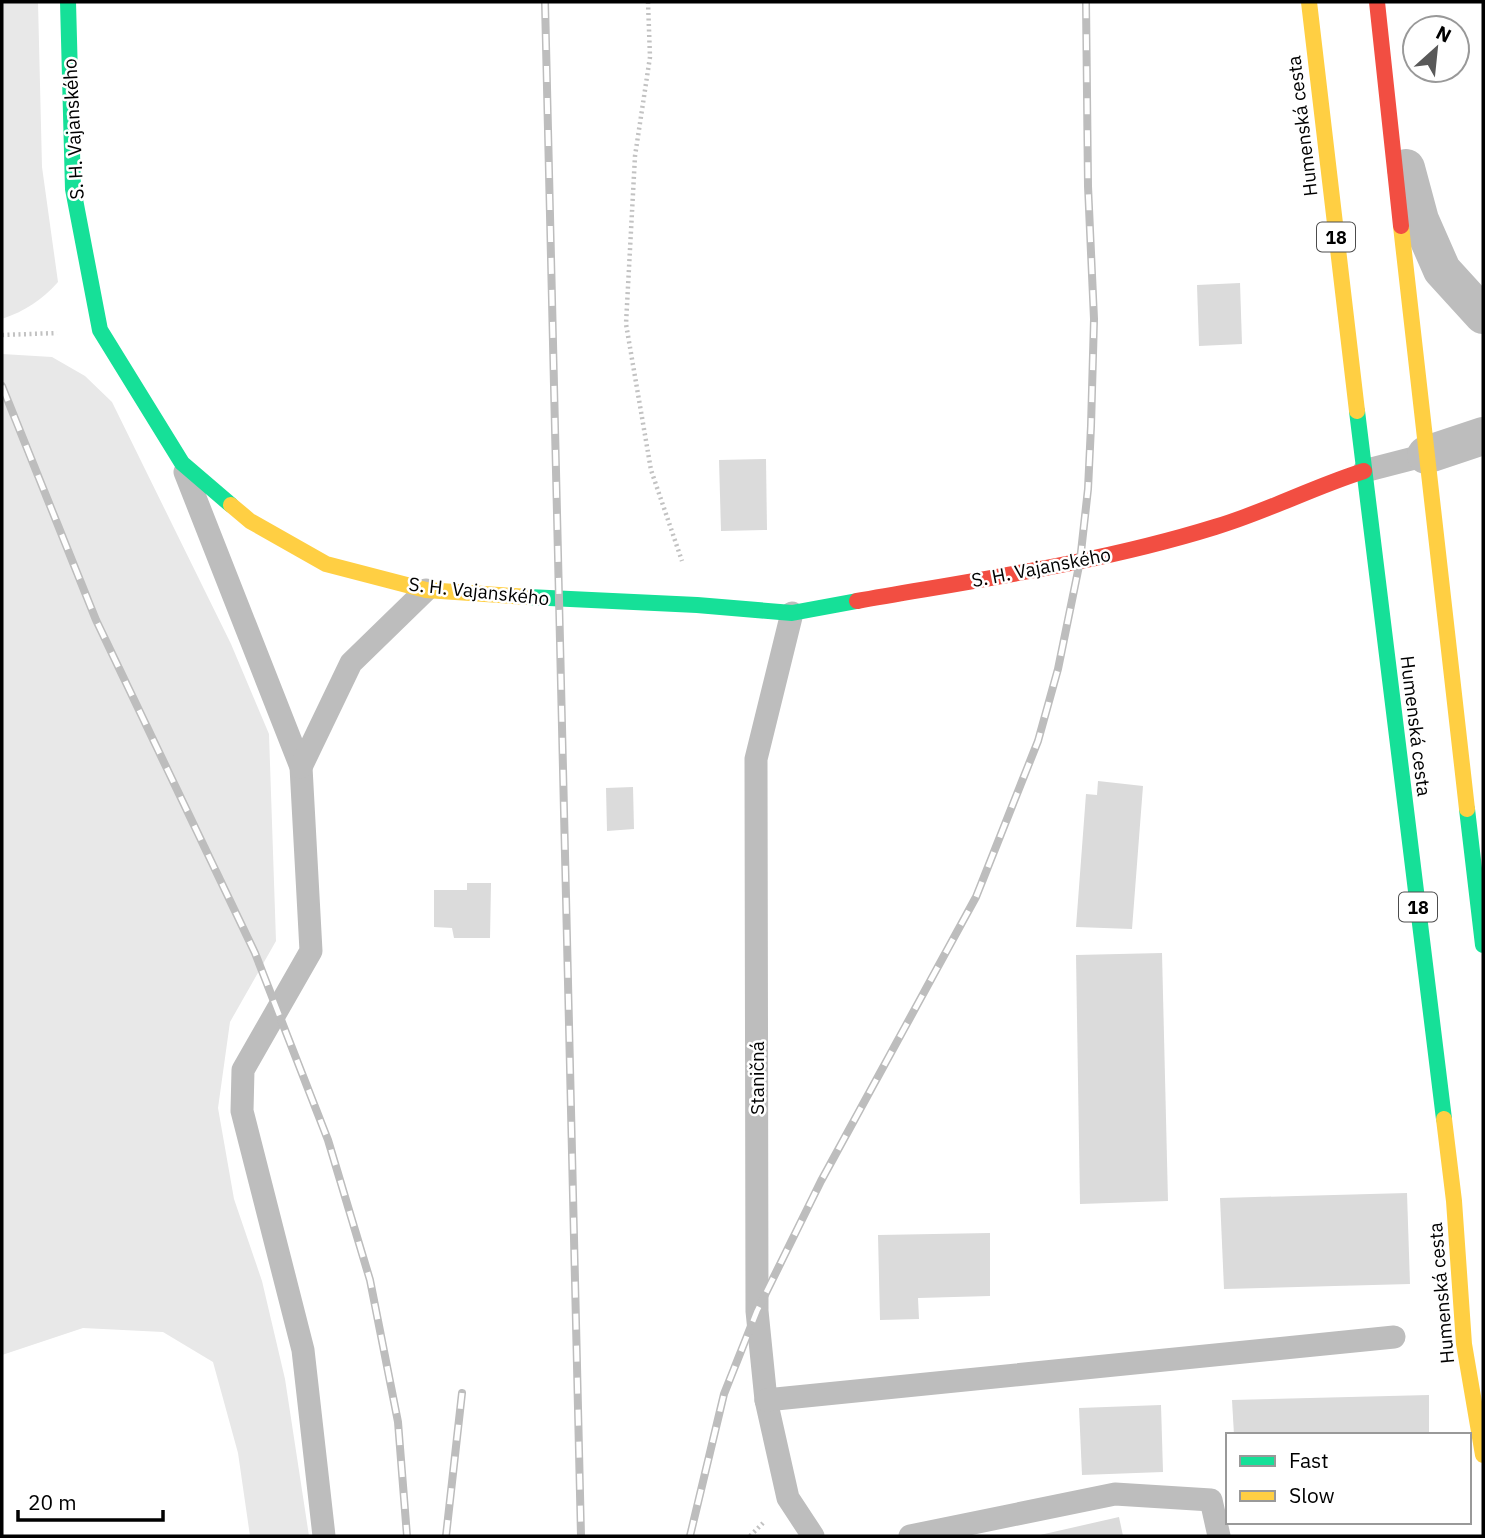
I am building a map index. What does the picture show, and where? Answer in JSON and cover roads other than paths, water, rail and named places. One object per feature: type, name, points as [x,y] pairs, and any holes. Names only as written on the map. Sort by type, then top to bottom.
[{"type":"main road","name":"S. H. Vajanského","points":[[68,2],[73,189],[100,330],[182,463],[250,521],[326,564],[426,590],[792,613],[1080,561],[1216,527],[1364,471]]},
{"type":"main road","name":"Humenská cesta","points":[[1309,2],[1454,1201],[1464,1344],[1483,1455]]},
{"type":"main road","points":[[1377,2],[1483,944]]},
{"type":"street","points":[[1387,103],[1420,220],[1442,270],[1483,315]]},
{"type":"street","points":[[1426,455],[1483,436]]},
{"type":"lane","points":[[1364,471],[1426,455]]},
{"type":"lane","points":[[182,463],[300,766],[311,951],[243,1070],[242,1111],[303,1350],[324,1536]]},
{"type":"lane","points":[[300,766],[351,663],[426,590]]},
{"type":"lane","name":"Staničná","points":[[792,613],[756,759],[757,1311],[766,1400],[788,1498],[813,1536]]},
{"type":"lane","points":[[766,1400],[1395,1337]]},
{"type":"lane","points":[[910,1536],[1115,1494],[1211,1500],[1219,1536]]},
{"type":"railway","points":[[545,2],[581,1536]]},
{"type":"railway","points":[[690,1536],[724,1394],[757,1311],[821,1181],[976,897],[1038,741],[1058,669],[1080,561],[1088,489],[1091,426],[1094,319],[1088,186],[1086,2]]},
{"type":"railway","points":[[2,386],[96,620],[255,953],[328,1140],[370,1280],[398,1422],[407,1536]]},
{"type":"railway","points":[[446,1536],[462,1393]]}]
